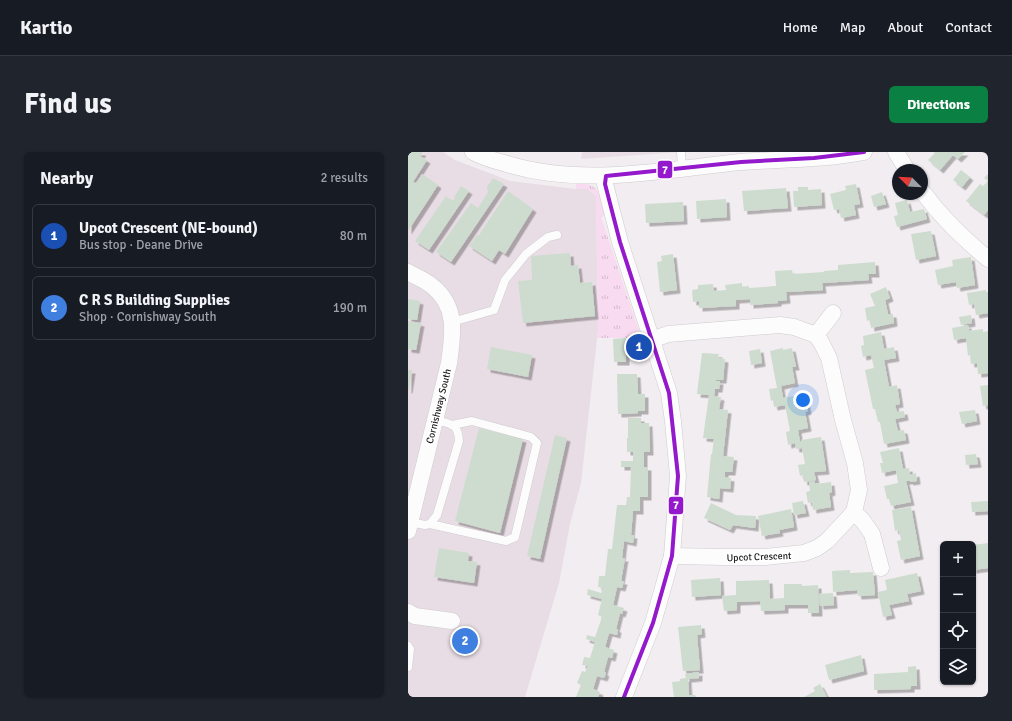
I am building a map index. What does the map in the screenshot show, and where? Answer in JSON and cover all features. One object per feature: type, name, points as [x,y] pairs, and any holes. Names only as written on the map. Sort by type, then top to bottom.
[{"type":"street","points":[[473,152],[482,157],[520,168],[555,175],[584,176],[606,176],[741,162],[814,158],[864,152]]},
{"type":"street","points":[[896,152],[904,164]]},
{"type":"street","points":[[606,176],[605,184],[620,242],[669,392],[678,476],[672,556],[653,623],[624,697]]},
{"type":"street","points":[[928,199],[959,235],[988,259]]},
{"type":"street","name":"Cornishway South","points":[[408,272],[433,286],[446,301],[452,317],[453,339],[449,362],[409,526]]},
{"type":"street","points":[[816,335],[833,313]]},
{"type":"street","points":[[652,340],[668,334],[780,325],[794,327],[816,335],[822,342],[829,358],[855,463],[859,490],[854,512],[863,521],[872,534],[881,568]]},
{"type":"street","name":"Upcot Crescent","points":[[672,556],[724,558],[765,557],[804,553],[817,548],[827,541],[854,512]]},
{"type":"street","points":[[408,612],[415,616],[452,621]]},
{"type":"lane","points":[[680,152],[682,169]]},
{"type":"lane","points":[[452,322],[494,310],[506,280],[526,254],[548,237],[558,235]]},
{"type":"lane","points":[[409,526],[430,524],[506,541],[515,537],[537,443],[532,437],[472,421],[452,424],[435,420]]},
{"type":"lane","points":[[430,524],[434,522],[437,515],[458,441],[458,432],[456,427],[452,424]]},
{"type":"lane","points":[[408,646],[410,649],[408,667]]},
{"type":"shaded area","points":[[408,152],[443,152],[455,160],[510,181],[576,189],[588,189],[596,196],[598,330],[581,483],[570,524],[559,583],[525,697],[408,697]]},
{"type":"shaded area","points":[[582,152],[682,152],[581,159]]},
{"type":"green space","points":[[576,184],[590,185],[598,192],[600,196],[606,214],[601,217],[640,334],[636,338],[597,338],[596,196],[587,189],[576,189]]},
{"type":"building","points":[[408,152],[423,152],[420,156],[427,160],[413,182],[416,183],[422,174],[438,185],[408,231]]},
{"type":"building","points":[[933,152],[965,152],[958,159],[953,155],[940,170],[928,160],[935,153]]},
{"type":"building","points":[[961,170],[970,177],[962,187],[953,180]]},
{"type":"building","points":[[988,174],[988,181],[984,178]]},
{"type":"building","points":[[493,178],[504,184],[451,262],[436,252],[471,203],[478,208],[488,192],[487,187]]},
{"type":"building","points":[[988,181],[988,210],[984,215],[966,201],[980,184],[983,186]]},
{"type":"building","points":[[856,184],[860,204],[854,205],[856,215],[841,218],[839,209],[834,210],[830,194],[846,190],[845,186]]},
{"type":"building","points":[[461,186],[469,191],[429,250],[415,241],[446,196],[453,201]]},
{"type":"building","points":[[798,187],[808,187],[808,190],[821,189],[822,205],[794,207],[793,191],[798,191]]},
{"type":"building","points":[[786,188],[788,208],[744,211],[742,191]]},
{"type":"building","points":[[508,191],[533,209],[505,254],[499,250],[492,261],[469,246],[477,235],[479,235]]},
{"type":"building","points":[[882,192],[886,204],[874,207],[871,196]]},
{"type":"building","points":[[726,199],[727,217],[697,219],[696,201]]},
{"type":"building","points":[[907,200],[910,212],[924,209],[927,219],[897,227],[894,216],[898,215],[895,203]]},
{"type":"building","points":[[683,202],[684,221],[646,223],[645,204]]},
{"type":"building","points":[[931,231],[936,256],[916,260],[911,234]]},
{"type":"building","points":[[570,253],[571,266],[578,265],[580,283],[592,282],[595,316],[523,323],[518,281],[532,280],[531,256]]},
{"type":"building","points":[[673,254],[677,290],[660,292],[657,262],[662,261],[661,256]]},
{"type":"building","points":[[971,257],[975,285],[957,288],[956,282],[938,285],[935,270],[953,266],[952,260]]},
{"type":"building","points":[[875,262],[876,274],[868,274],[869,280],[822,283],[823,290],[786,292],[787,300],[778,301],[778,303],[750,305],[750,299],[736,300],[736,306],[699,308],[699,301],[693,302],[692,290],[698,289],[698,285],[713,284],[714,291],[726,290],[725,285],[742,283],[742,287],[749,286],[749,288],[776,286],[775,271],[792,270],[793,274],[824,272],[838,270],[838,265]]},
{"type":"building","points":[[886,287],[890,298],[885,300],[888,314],[893,314],[894,323],[871,328],[870,320],[867,321],[865,308],[875,306],[870,294]]},
{"type":"building","points":[[986,290],[986,292],[988,292],[988,313],[976,315],[974,304],[969,305],[967,293]]},
{"type":"building","points":[[408,299],[420,301],[417,320],[408,319]]},
{"type":"building","points":[[971,315],[972,323],[961,325],[959,317]]},
{"type":"building","points":[[408,321],[421,323],[416,350],[408,349]]},
{"type":"building","points":[[968,325],[969,331],[983,329],[983,332],[988,331],[988,373],[978,374],[977,363],[971,364],[970,355],[968,356],[966,338],[954,340],[952,328]]},
{"type":"building","points":[[881,332],[884,349],[894,347],[896,358],[884,360],[889,387],[897,385],[900,404],[895,405],[897,412],[904,411],[905,417],[895,419],[898,431],[904,430],[906,440],[884,444],[880,422],[878,422],[875,409],[873,409],[865,370],[874,368],[871,355],[863,357],[861,346],[864,345],[863,336]]},
{"type":"building","points":[[626,338],[626,362],[614,362],[613,339]]},
{"type":"building","points":[[491,347],[532,355],[528,377],[487,369]]},
{"type":"building","points":[[783,348],[783,350],[792,348],[796,367],[792,367],[795,383],[781,386],[783,398],[805,394],[808,411],[805,412],[808,428],[798,430],[800,442],[802,441],[801,440],[821,437],[826,471],[814,472],[816,480],[804,482],[803,475],[800,476],[798,465],[805,464],[802,448],[796,449],[795,443],[788,445],[786,432],[790,431],[785,405],[774,407],[773,400],[771,401],[769,389],[777,388],[770,351]]},
{"type":"building","points":[[760,349],[762,363],[751,365],[749,351]]},
{"type":"building","points":[[702,353],[719,354],[718,358],[725,359],[723,380],[716,380],[720,381],[719,389],[715,389],[714,396],[721,397],[719,409],[728,410],[723,456],[734,457],[732,472],[725,472],[725,477],[731,478],[730,489],[720,488],[719,499],[707,497],[714,439],[703,438],[709,395],[697,394]]},
{"type":"building","points":[[408,370],[412,370],[409,390],[408,390]]},
{"type":"building","points":[[617,374],[637,374],[638,394],[645,394],[645,411],[638,411],[638,413],[618,414]]},
{"type":"building","points":[[988,385],[988,405],[983,406],[980,386]]},
{"type":"building","points":[[975,410],[977,421],[962,424],[959,412]]},
{"type":"building","points":[[628,418],[641,418],[641,423],[649,423],[650,452],[644,452],[644,467],[648,467],[648,497],[640,497],[640,511],[633,511],[631,535],[634,535],[633,543],[624,541],[622,558],[625,558],[621,581],[624,581],[622,588],[617,587],[613,605],[624,608],[622,614],[620,613],[616,629],[618,629],[617,635],[609,633],[605,647],[614,650],[612,658],[608,657],[604,678],[597,676],[593,689],[600,692],[598,697],[576,697],[581,685],[577,683],[582,671],[585,672],[588,666],[582,665],[584,657],[590,658],[595,642],[586,639],[587,635],[595,637],[602,617],[598,615],[602,599],[587,595],[588,589],[601,593],[603,588],[598,587],[599,576],[605,576],[608,549],[612,549],[617,505],[626,505],[627,497],[630,497],[631,467],[621,467],[621,461],[633,461],[633,452],[627,452]]},
{"type":"building","points":[[479,428],[523,439],[500,533],[455,521]]},
{"type":"building","points":[[555,435],[567,438],[540,559],[527,556]]},
{"type":"building","points":[[899,448],[903,469],[909,468],[910,475],[916,473],[917,481],[906,481],[911,502],[891,506],[889,499],[887,499],[884,486],[898,483],[896,470],[882,473],[880,463],[883,463],[880,452]]},
{"type":"building","points":[[976,454],[978,464],[966,465],[965,455]]},
{"type":"building","points":[[814,481],[815,484],[831,482],[832,492],[829,493],[831,507],[813,510],[812,502],[808,503],[806,492],[810,491],[809,482]]},
{"type":"building","points":[[803,501],[806,513],[794,515],[792,503]]},
{"type":"building","points":[[988,501],[988,511],[972,512],[971,502]]},
{"type":"building","points":[[711,503],[736,515],[756,516],[755,528],[733,525],[730,530],[704,518]]},
{"type":"building","points":[[911,507],[920,556],[901,560],[897,541],[901,540],[899,530],[895,531],[892,510]]},
{"type":"building","points":[[791,509],[794,527],[779,530],[780,533],[762,536],[758,516]]},
{"type":"building","points":[[988,543],[988,568],[976,570],[976,545]]},
{"type":"building","points":[[439,548],[469,553],[468,561],[477,562],[474,583],[434,577]]},
{"type":"building","points":[[850,570],[850,573],[873,572],[875,595],[858,596],[857,590],[833,592],[832,571]]},
{"type":"building","points":[[917,573],[921,591],[907,594],[909,601],[889,605],[892,615],[883,617],[878,592],[887,590],[885,580]]},
{"type":"building","points":[[720,578],[721,595],[692,597],[691,580]]},
{"type":"building","points":[[769,580],[770,599],[784,598],[784,584],[802,584],[802,586],[818,585],[819,613],[808,613],[808,605],[785,605],[785,610],[761,611],[760,601],[737,602],[737,610],[724,611],[722,596],[736,595],[736,581]]},
{"type":"building","points":[[833,593],[834,605],[820,606],[819,594]]},
{"type":"building","points":[[701,625],[702,634],[697,635],[700,670],[683,671],[678,627]]},
{"type":"building","points":[[861,655],[864,671],[829,680],[825,665]]},
{"type":"building","points":[[916,666],[917,686],[911,686],[911,689],[874,690],[874,674],[908,672],[908,667]]},
{"type":"building","points":[[699,672],[699,678],[688,679],[689,695],[695,695],[696,697],[674,697],[672,682],[680,681],[680,679],[686,678],[685,674]]},
{"type":"building","points":[[820,684],[827,697],[804,697],[815,691],[813,688]]},
{"type":"transit line","name":"7","points":[[624,697],[653,623],[672,556],[678,476],[669,393],[620,242],[605,184],[606,176],[741,162],[814,158],[864,152]]},
{"type":"place","name":"Upcot Crescent (NE-bound)","points":[[639,347]]},
{"type":"place","name":"C R S Building Supplies","points":[[465,641]]}]
